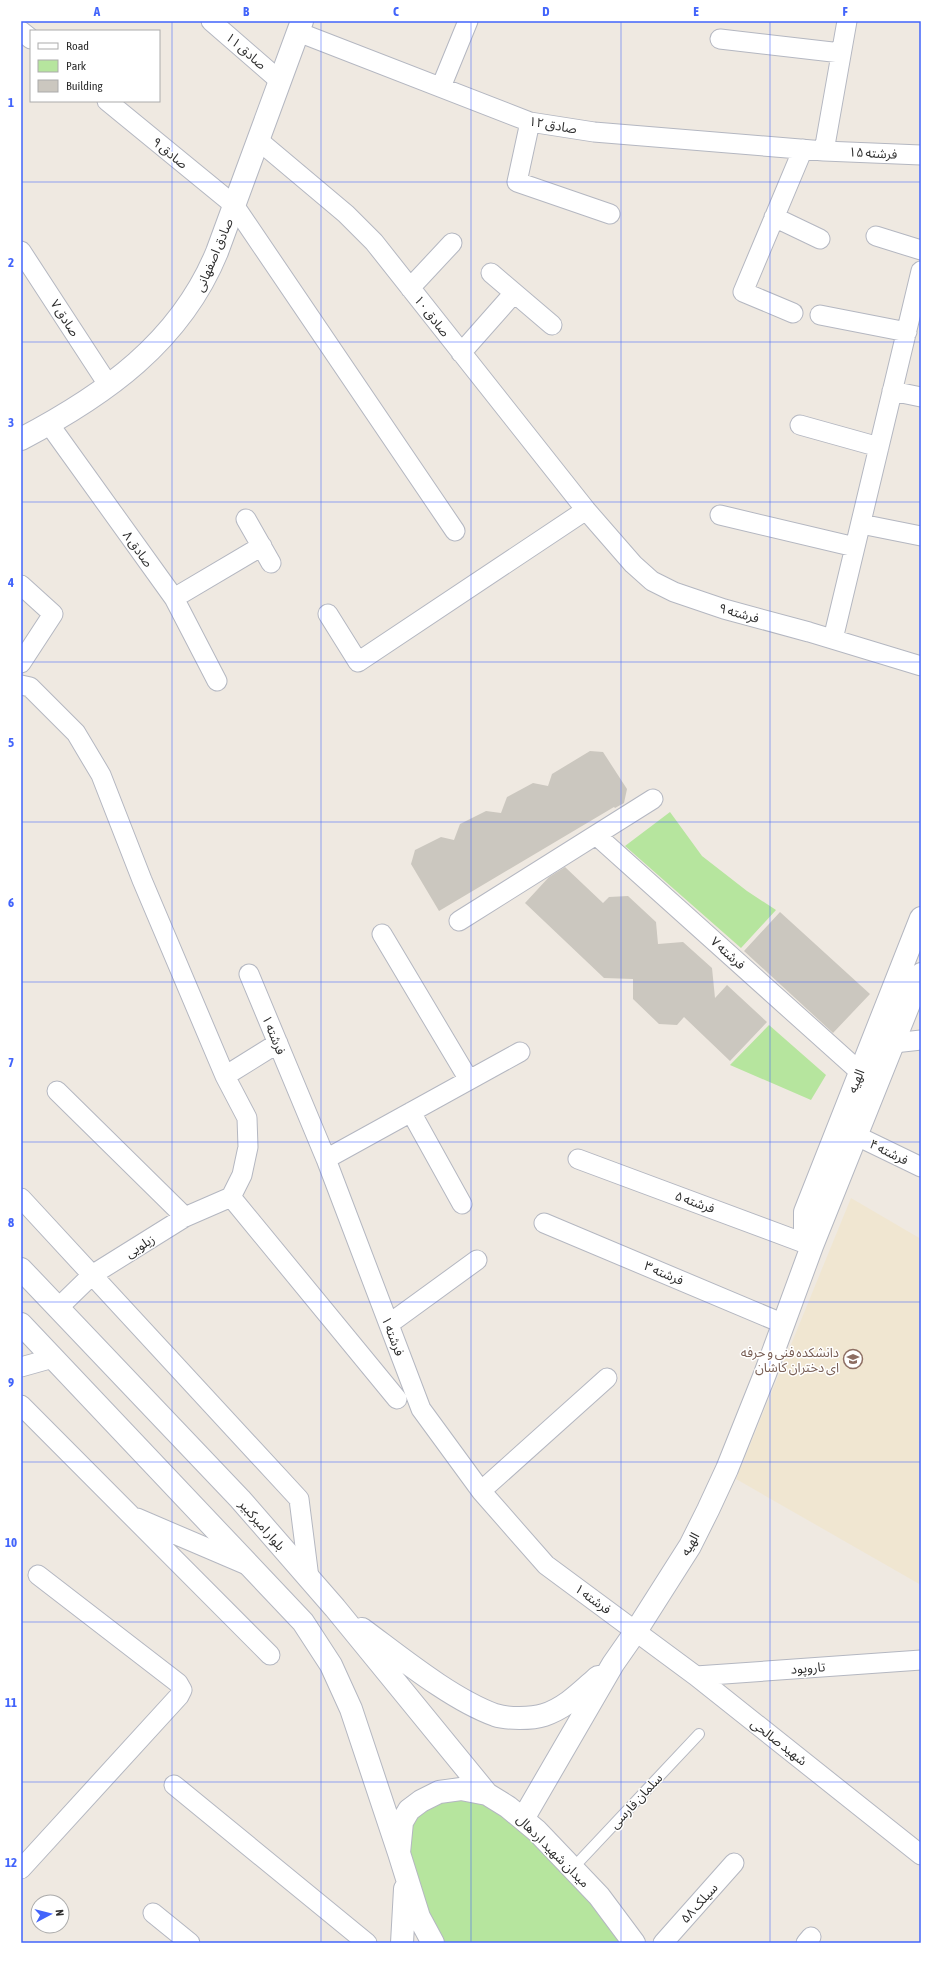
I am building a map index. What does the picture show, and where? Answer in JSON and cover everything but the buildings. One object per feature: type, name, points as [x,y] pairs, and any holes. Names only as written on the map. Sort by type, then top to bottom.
[{"type":"main road","name":"صادق اصفهانی","points":[[21,439],[49,424],[108,386],[136,364],[154,348],[183,315],[195,298],[208,274],[300,26]]},
{"type":"main road","name":"الهیه","points":[[812,1246],[805,1229],[805,1212],[921,918]]},
{"type":"main road","name":"الهیه","points":[[523,1819],[613,1664],[636,1631],[690,1546],[708,1510],[727,1469],[784,1324],[812,1246],[921,974]]},
{"type":"main road","name":"بلوار امیرکبیر","points":[[21,1269],[240,1499],[335,1608],[487,1794]]},
{"type":"main road","points":[[21,1324],[303,1622],[331,1665],[352,1709],[399,1852]]},
{"type":"main road","points":[[335,1608],[418,1670],[466,1701],[497,1716],[525,1718],[544,1715],[563,1707],[613,1664]]},
{"type":"main road","name":"میدان شهید اردهال","points":[[433,1943],[420,1917],[399,1852],[402,1822],[409,1810],[421,1801],[440,1792],[461,1789],[487,1794],[523,1819],[599,1896],[630,1941]]},
{"type":"main road","points":[[402,1943],[406,1876]]},
{"type":"street","name":"صادق ۱۱","points":[[211,21],[280,81]]},
{"type":"street","points":[[441,87],[468,21]]},
{"type":"street","points":[[824,150],[847,21]]},
{"type":"street","name":"صادق ۱۲","points":[[300,26],[441,87],[530,122],[594,132],[824,150]]},
{"type":"street","points":[[21,31],[30,38]]},
{"type":"street","points":[[720,39],[841,53]]},
{"type":"street","name":"صادق ۹","points":[[107,102],[234,205],[455,531]]},
{"type":"street","points":[[530,122],[517,182],[610,214]]},
{"type":"street","name":"صادق ۱۰","points":[[258,140],[346,214],[374,242],[586,510]]},
{"type":"street","points":[[793,313],[743,292],[803,149]]},
{"type":"street","name":"فرشته ۱۵","points":[[824,150],[921,155]]},
{"type":"street","points":[[774,217],[820,239]]},
{"type":"street","points":[[876,236],[921,250]]},
{"type":"street","points":[[410,288],[452,243]]},
{"type":"street","name":"صادق ۷","points":[[21,251],[108,386]]},
{"type":"street","points":[[833,639],[921,272]]},
{"type":"street","points":[[491,273],[552,325]]},
{"type":"street","points":[[461,353],[514,292]]},
{"type":"street","points":[[820,316],[907,332]]},
{"type":"street","points":[[892,391],[921,397]]},
{"type":"street","name":"صادق ۸","points":[[49,424],[174,598],[217,680]]},
{"type":"street","points":[[800,425],[879,447]]},
{"type":"street","points":[[328,614],[358,662],[586,510]]},
{"type":"street","name":"فرشته ۹","points":[[586,510],[633,564],[652,581],[668,589],[724,609],[833,639],[921,666]]},
{"type":"street","points":[[720,515],[855,547]]},
{"type":"street","points":[[246,520],[272,563]]},
{"type":"street","points":[[861,524],[921,536]]},
{"type":"street","points":[[174,598],[262,546]]},
{"type":"street","points":[[21,585],[54,614],[21,663]]},
{"type":"street","points":[[21,685],[30,687],[76,734],[100,775],[142,880],[225,1076],[247,1118],[248,1147],[242,1175],[231,1197],[397,1399]]},
{"type":"street","points":[[459,921],[653,799]]},
{"type":"street","name":"فرشته ۷","points":[[596,835],[860,1072]]},
{"type":"street","points":[[382,934],[470,1080]]},
{"type":"street","name":"فرشته ۱","points":[[249,974],[326,1159],[421,1409],[481,1491],[546,1565],[636,1631]]},
{"type":"street","points":[[894,1043],[921,1040]]},
{"type":"street","points":[[225,1076],[278,1043]]},
{"type":"street","points":[[326,1159],[520,1052]]},
{"type":"street","points":[[57,1091],[186,1218]]},
{"type":"street","points":[[411,1112],[462,1204]]},
{"type":"street","name":"فرشته ۴","points":[[857,1136],[921,1168]]},
{"type":"street","name":"فرشته ۵","points":[[578,1159],[812,1246]]},
{"type":"street","name":"زیلویی","points":[[58,1308],[92,1275],[186,1218],[231,1197]]},
{"type":"street","points":[[21,1198],[298,1499],[309,1578]]},
{"type":"street","name":"فرشته ۳","points":[[544,1223],[784,1324]]},
{"type":"street","points":[[389,1324],[476,1260]]},
{"type":"street","points":[[21,1367],[54,1358]]},
{"type":"street","points":[[481,1491],[607,1378]]},
{"type":"street","points":[[21,1406],[270,1655]]},
{"type":"street","points":[[130,1515],[250,1566]]},
{"type":"street","points":[[21,1869],[179,1696],[182,1690],[178,1683],[38,1575]]},
{"type":"street","name":"شهید صالحی","points":[[636,1631],[696,1676],[921,1855]]},
{"type":"street","name":"تاروپود","points":[[696,1676],[921,1660]]},
{"type":"street","points":[[174,1785],[366,1943]]},
{"type":"street","name":"سیلک ۵۸","points":[[663,1943],[734,1863]]},
{"type":"street","points":[[153,1913],[187,1942]]},
{"type":"lane","name":"سلمان فارسی","points":[[573,1868],[699,1734]]},
{"type":"shaded area","name":"دانشکده فنی و حرفه ای دختران کاشان","points":[[851,1198],[921,1239],[921,1585],[736,1479]]},
{"type":"green space","points":[[670,812],[702,856],[747,891],[776,910],[741,948],[625,846]]},
{"type":"green space","points":[[769,1025],[826,1075],[811,1100],[730,1065]]},
{"type":"green space","points":[[485,1797],[545,1845],[625,1943],[438,1943],[416,1897],[406,1825],[423,1804]]},
{"type":"place","name":"دانشکده فنی و حرفه ای دختران کاشان","points":[[853,1359]]}]
